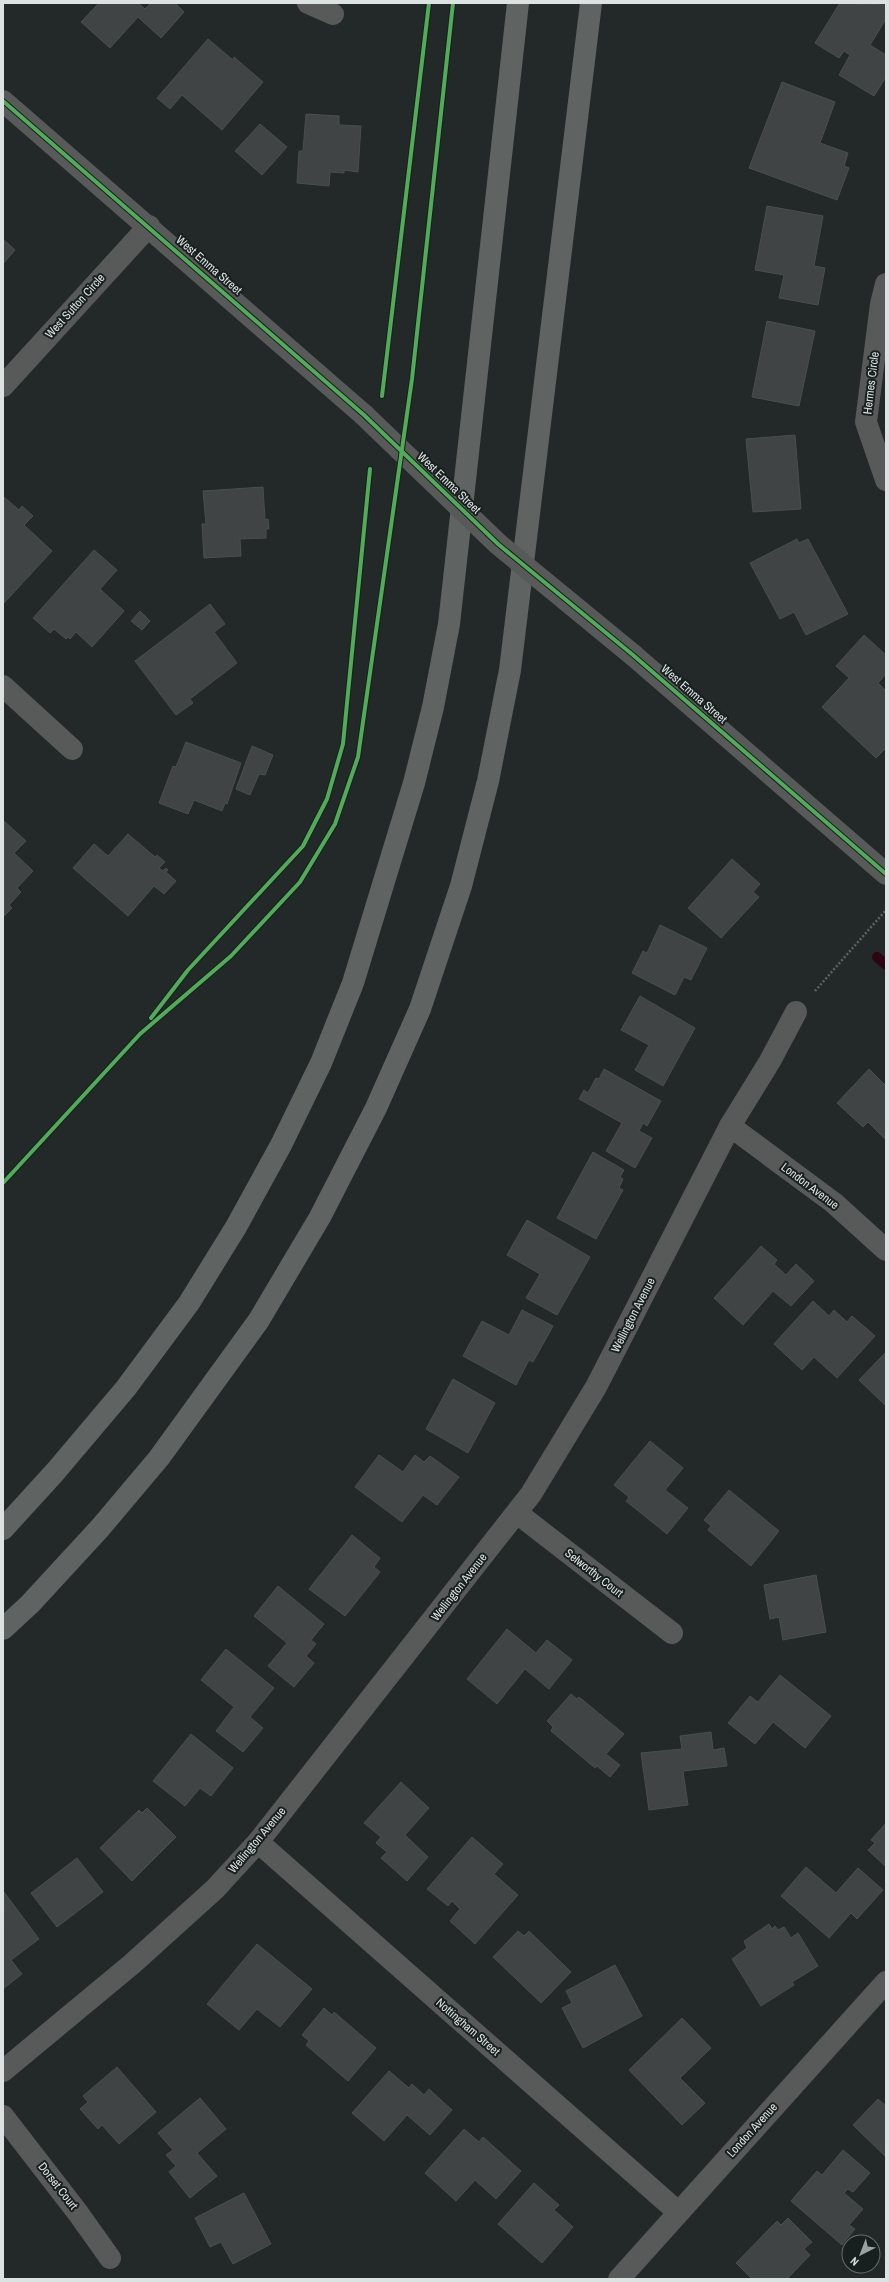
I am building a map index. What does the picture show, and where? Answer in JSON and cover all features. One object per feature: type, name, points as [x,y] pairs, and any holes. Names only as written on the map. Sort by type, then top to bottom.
[{"type":"main road","points":[[3,1529],[55,1472],[126,1388],[193,1296],[236,1227],[281,1145],[321,1063],[353,983],[414,784],[433,707],[449,624],[518,3]]},
{"type":"main road","points":[[3,1629],[30,1604],[100,1528],[159,1458],[259,1320],[320,1217],[376,1108],[420,1009],[461,886],[488,781],[510,670],[590,3]]},
{"type":"street","points":[[308,3],[333,14]]},
{"type":"street","name":"West Emma Street","points":[[3,101],[149,226],[364,415],[498,544],[633,655],[886,874]]},
{"type":"street","name":"West Sutton Circle","points":[[3,386],[149,226]]},
{"type":"street","name":"Hermes Circle","points":[[886,284],[881,304],[866,422],[886,480]]},
{"type":"street","points":[[3,686],[72,749]]},
{"type":"street","name":"Wellington Avenue","points":[[3,2071],[132,1964],[204,1899],[258,1842],[517,1513],[596,1387],[730,1126],[770,1061],[796,1012]]},
{"type":"street","name":"London Avenue","points":[[730,1126],[834,1203],[886,1250]]},
{"type":"street","name":"Selworthy Court","points":[[517,1513],[672,1632]]},
{"type":"street","name":"Nottingham Street","points":[[258,1842],[678,2212]]},
{"type":"street","name":"London Avenue","points":[[619,2279],[886,1982]]},
{"type":"street","name":"Dorset Court","points":[[3,2116],[78,2213],[110,2258]]},
{"type":"path","points":[[796,1012],[886,910]]},
{"type":"building","points":[[99,3],[138,3],[145,9],[151,3],[175,3],[184,12],[161,38],[138,17],[110,48],[81,22]]},
{"type":"building","points":[[840,3],[886,5],[886,19],[870,45],[886,55],[886,77],[874,96],[839,75],[850,55],[844,51],[839,58],[815,43]]},
{"type":"building","points":[[208,39],[233,60],[234,57],[263,82],[222,130],[182,95],[170,109],[157,98]]},
{"type":"building","points":[[782,82],[835,102],[820,143],[848,153],[844,166],[849,168],[837,200],[749,168]]},
{"type":"building","points":[[306,114],[339,116],[339,125],[361,126],[358,172],[344,170],[344,173],[330,172],[329,186],[297,183],[299,151],[303,151]]},
{"type":"building","points":[[260,124],[287,147],[262,175],[235,151]]},
{"type":"building","points":[[767,206],[823,216],[814,266],[825,268],[818,305],[779,298],[784,275],[755,270]]},
{"type":"building","points":[[3,239],[15,250],[3,264]]},
{"type":"building","points":[[767,321],[815,331],[799,406],[752,397]]},
{"type":"building","points":[[795,435],[801,509],[753,512],[746,439]]},
{"type":"building","points":[[263,487],[265,520],[268,519],[269,529],[266,529],[266,538],[240,539],[241,556],[204,558],[202,524],[206,524],[203,491]]},
{"type":"building","points":[[4,497],[19,510],[22,506],[33,516],[24,525],[52,551],[4,603]]},
{"type":"building","points":[[797,539],[799,543],[808,539],[848,614],[806,635],[794,612],[780,619],[750,563]]},
{"type":"building","points":[[94,550],[117,570],[100,589],[124,611],[92,647],[76,632],[70,639],[68,637],[66,639],[54,629],[50,633],[33,618]]},
{"type":"building","points":[[210,604],[225,624],[214,632],[237,663],[190,699],[193,703],[176,715],[135,661]]},
{"type":"building","points":[[140,611],[150,621],[142,630],[131,621]]},
{"type":"building","points":[[864,635],[886,655],[886,674],[878,683],[886,691],[886,748],[876,758],[822,707],[849,678],[836,666]]},
{"type":"building","points":[[186,742],[241,763],[227,804],[225,803],[222,811],[194,800],[188,814],[159,803],[173,766],[176,767]]},
{"type":"building","points":[[252,746],[273,755],[265,775],[259,774],[250,795],[236,789]]},
{"type":"building","points":[[4,821],[26,841],[14,853],[33,871],[17,888],[21,892],[9,905],[12,908],[4,916]]},
{"type":"building","points":[[128,834],[155,857],[157,855],[165,862],[159,868],[163,871],[166,868],[168,870],[166,872],[176,881],[164,894],[154,886],[128,916],[73,868],[94,844],[108,856]]},
{"type":"building","points":[[732,859],[760,884],[753,892],[759,897],[721,938],[688,908]]},
{"type":"building","points":[[660,925],[707,948],[691,980],[684,977],[675,995],[632,973],[643,951],[647,953]]},
{"type":"building","points":[[640,996],[695,1028],[663,1086],[635,1070],[649,1045],[621,1030]]},
{"type":"building","points":[[604,1069],[661,1101],[647,1126],[643,1123],[639,1131],[652,1138],[635,1168],[606,1151],[622,1123],[579,1099],[584,1090],[588,1093],[596,1078],[599,1079]]},
{"type":"building","points":[[869,1069],[886,1086],[886,1140],[868,1122],[863,1127],[837,1103]]},
{"type":"building","points":[[593,1152],[624,1170],[620,1177],[623,1179],[619,1188],[623,1190],[596,1239],[557,1218]]},
{"type":"building","points":[[527,1220],[590,1257],[557,1315],[526,1298],[540,1274],[507,1255]]},
{"type":"building","points":[[761,1246],[777,1260],[774,1264],[786,1275],[796,1264],[814,1281],[791,1306],[773,1291],[743,1325],[714,1298]]},
{"type":"building","points":[[813,1301],[829,1316],[834,1310],[847,1322],[852,1316],[875,1336],[837,1378],[814,1357],[802,1370],[774,1344]]},
{"type":"building","points":[[522,1310],[553,1326],[533,1362],[529,1360],[516,1385],[463,1356],[482,1321],[509,1335]]},
{"type":"building","points":[[886,1352],[886,1406],[859,1380]]},
{"type":"building","points":[[453,1379],[495,1403],[468,1453],[426,1429]]},
{"type":"building","points":[[650,1441],[683,1468],[665,1490],[688,1508],[667,1534],[626,1501],[629,1497],[614,1485]]},
{"type":"building","points":[[379,1455],[403,1472],[415,1455],[424,1462],[430,1456],[459,1477],[437,1505],[423,1495],[402,1522],[355,1487]]},
{"type":"building","points":[[729,1490],[779,1531],[751,1566],[708,1530],[711,1526],[704,1520]]},
{"type":"building","points":[[352,1535],[380,1558],[374,1567],[380,1572],[345,1616],[309,1589]]},
{"type":"building","points":[[816,1575],[826,1632],[783,1640],[779,1617],[770,1619],[764,1585]]},
{"type":"building","points":[[278,1586],[324,1624],[311,1640],[316,1644],[306,1656],[314,1663],[294,1687],[268,1666],[287,1643],[254,1616]]},
{"type":"building","points":[[507,1629],[536,1653],[547,1640],[572,1660],[549,1689],[525,1669],[497,1704],[467,1679]]},
{"type":"building","points":[[226,1649],[274,1688],[250,1717],[263,1728],[243,1752],[216,1731],[234,1707],[201,1680]]},
{"type":"building","points":[[780,1675],[831,1716],[805,1748],[773,1722],[755,1744],[728,1723],[750,1696],[758,1702]]},
{"type":"building","points":[[571,1694],[577,1699],[579,1697],[624,1734],[606,1754],[620,1765],[610,1777],[597,1766],[595,1768],[551,1731],[553,1727],[547,1721]]},
{"type":"building","points":[[711,1732],[713,1750],[724,1748],[727,1766],[683,1771],[688,1805],[649,1810],[641,1753],[682,1749],[680,1736]]},
{"type":"building","points":[[191,1734],[233,1768],[211,1796],[200,1788],[185,1806],[153,1781]]},
{"type":"building","points":[[401,1782],[429,1808],[405,1835],[428,1857],[407,1881],[381,1858],[387,1852],[376,1843],[381,1837],[364,1823]]},
{"type":"building","points":[[147,1808],[176,1837],[132,1881],[100,1848],[139,1810],[142,1813]]},
{"type":"building","points":[[886,1823],[886,1867],[868,1850],[875,1843],[871,1840]]},
{"type":"building","points":[[472,1837],[503,1864],[494,1874],[518,1895],[475,1944],[450,1921],[460,1909],[452,1901],[448,1906],[427,1889]]},
{"type":"building","points":[[77,1858],[103,1892],[57,1927],[31,1893]]},
{"type":"building","points":[[806,1867],[836,1893],[858,1868],[883,1890],[857,1919],[851,1913],[829,1938],[781,1896]]},
{"type":"building","points":[[4,1892],[39,1939],[11,1960],[22,1974],[3,1989]]},
{"type":"building","points":[[769,1924],[772,1929],[775,1926],[778,1930],[784,1927],[791,1938],[798,1933],[818,1966],[792,1982],[794,1985],[761,2006],[732,1959],[747,1948],[744,1941]]},
{"type":"building","points":[[518,1931],[524,1936],[529,1931],[571,1972],[541,2003],[493,1957]]},
{"type":"building","points":[[257,1944],[312,1989],[280,2027],[257,2009],[239,2030],[207,2004]]},
{"type":"building","points":[[615,1965],[642,2016],[583,2048],[562,2008],[572,2003],[566,1991]]},
{"type":"building","points":[[324,2008],[332,2015],[334,2012],[376,2048],[348,2081],[306,2045],[309,2041],[302,2035]]},
{"type":"building","points":[[682,2018],[711,2048],[680,2078],[705,2103],[682,2125],[629,2070]]},
{"type":"building","points":[[117,2067],[156,2112],[119,2144],[102,2125],[98,2129],[80,2109],[88,2102],[83,2096]]},
{"type":"building","points":[[389,2071],[409,2088],[412,2084],[424,2095],[429,2089],[452,2110],[430,2135],[407,2115],[384,2141],[352,2113]]},
{"type":"building","points":[[200,2098],[226,2129],[197,2153],[217,2176],[190,2198],[169,2172],[176,2166],[166,2155],[173,2150],[158,2133]]},
{"type":"building","points":[[878,2099],[886,2106],[886,2157],[853,2125]]},
{"type":"building","points":[[464,2129],[479,2142],[483,2137],[521,2171],[496,2199],[475,2180],[456,2201],[425,2173]]},
{"type":"building","points":[[843,2150],[870,2173],[853,2192],[848,2189],[844,2193],[863,2209],[849,2225],[855,2229],[851,2234],[841,2234],[841,2244],[791,2201],[817,2171],[822,2175]]},
{"type":"building","points":[[534,2183],[559,2205],[554,2210],[573,2227],[542,2263],[498,2224]]},
{"type":"building","points":[[244,2193],[271,2244],[233,2264],[221,2242],[210,2247],[195,2218]]},
{"type":"building","points":[[788,2218],[812,2242],[804,2249],[810,2255],[787,2279],[752,2279],[736,2263],[777,2221],[781,2225]]},
{"type":"waterway","points":[[877,957],[886,965]]},
{"type":"cycle path","points":[[382,396],[429,3]]},
{"type":"cycle path","points":[[3,1183],[140,1034],[231,956],[300,882],[335,824],[358,757],[412,379],[453,3]]},
{"type":"cycle path","points":[[3,101],[364,415],[498,544],[633,655],[886,874]]},
{"type":"cycle path","points":[[151,1018],[188,970],[303,846],[327,799],[343,744],[370,469]]}]
